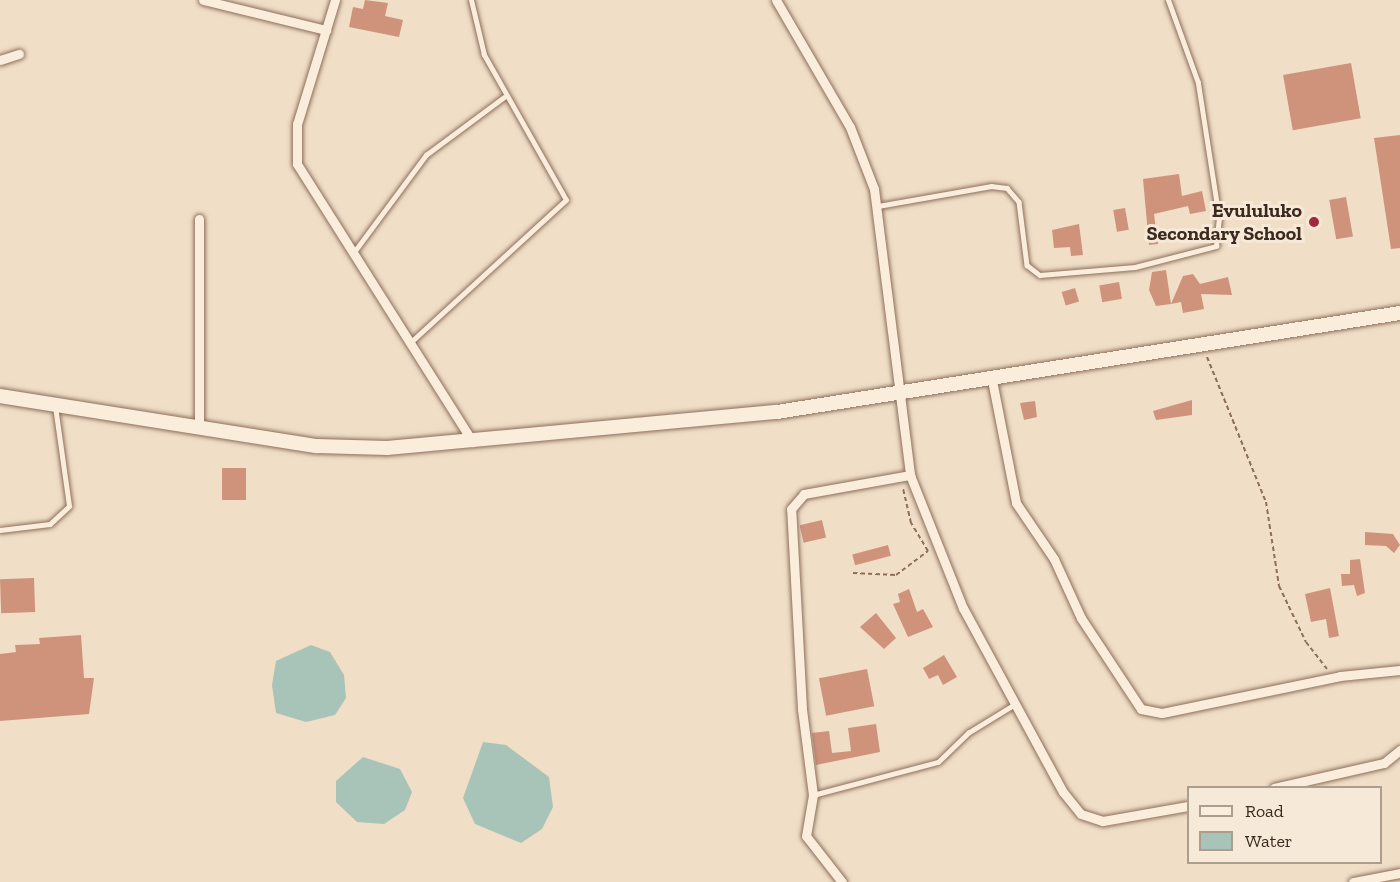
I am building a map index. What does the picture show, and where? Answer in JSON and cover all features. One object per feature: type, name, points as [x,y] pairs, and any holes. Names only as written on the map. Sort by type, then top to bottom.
[{"type":"main road","points":[[0,396],[338,447],[473,442],[777,412],[991,375],[1400,313]]},
{"type":"street","points":[[203,0],[326,30]]},
{"type":"street","points":[[335,0],[295,147],[301,176],[411,342],[473,442]]},
{"type":"street","points":[[776,0],[850,127],[878,206],[898,391],[910,475],[963,608],[1015,704],[1081,814],[1103,821],[1187,806]]},
{"type":"street","points":[[0,60],[19,54]]},
{"type":"street","points":[[199,219],[199,425]]},
{"type":"street","points":[[991,375],[1016,503],[1141,709],[1162,713],[1335,678],[1400,670]]},
{"type":"street","points":[[842,882],[806,836],[813,795],[802,709],[791,509],[804,494],[910,475]]},
{"type":"street","points":[[1283,786],[1384,763],[1400,750]]},
{"type":"street","points":[[1353,882],[1400,873]]},
{"type":"lane","points":[[411,342],[566,200],[504,98],[484,55],[471,0]]},
{"type":"lane","points":[[878,206],[991,186],[1007,188],[1019,202],[1027,265],[1040,275],[1135,267],[1216,246],[1219,219],[1198,83],[1168,0]]},
{"type":"lane","points":[[352,254],[426,155],[504,98]]},
{"type":"lane","points":[[0,530],[51,524],[69,506],[55,404]]},
{"type":"lane","points":[[813,795],[939,762],[968,733],[1015,704]]},
{"type":"path","points":[[1203,342],[1266,502],[1279,586],[1306,642],[1335,678]]},
{"type":"path","points":[[854,573],[896,575],[928,551],[911,523],[897,477]]},
{"type":"water","points":[[311,645],[330,652],[344,675],[346,698],[335,715],[306,722],[276,713],[272,685],[276,661]]},
{"type":"water","points":[[483,742],[506,745],[549,777],[553,807],[542,829],[521,843],[475,824],[463,798]]},
{"type":"water","points":[[363,757],[400,769],[412,792],[405,810],[384,824],[357,822],[336,802],[336,781]]},
{"type":"building","points":[[365,0],[388,3],[385,16],[403,20],[399,37],[349,27],[353,7],[363,9]]},
{"type":"building","points":[[1351,63],[1361,118],[1293,130],[1283,75]]},
{"type":"building","points":[[1400,135],[1400,248],[1391,249],[1374,138]]},
{"type":"building","points":[[1179,174],[1182,196],[1202,191],[1206,211],[1190,214],[1188,206],[1154,214],[1158,244],[1149,245],[1143,179]]},
{"type":"building","points":[[1346,197],[1353,236],[1336,239],[1329,200]]},
{"type":"building","points":[[1125,208],[1129,230],[1117,232],[1113,210]]},
{"type":"building","points":[[1079,224],[1083,255],[1071,256],[1070,247],[1054,248],[1052,230]]},
{"type":"building","points":[[1166,270],[1171,304],[1156,306],[1149,290],[1152,272]]},
{"type":"building","points":[[1193,274],[1200,284],[1228,277],[1232,295],[1201,294],[1204,309],[1183,313],[1181,302],[1171,304],[1183,276]]},
{"type":"building","points":[[1119,282],[1122,299],[1102,302],[1099,285]]},
{"type":"building","points":[[1075,288],[1079,301],[1066,305],[1062,292]]},
{"type":"building","points":[[1192,400],[1192,415],[1156,420],[1153,411]]},
{"type":"building","points":[[1035,401],[1037,417],[1024,420],[1020,403]]},
{"type":"building","points":[[222,468],[246,468],[246,500],[222,500]]},
{"type":"building","points":[[822,520],[826,538],[804,543],[800,525]]},
{"type":"building","points":[[1365,532],[1393,534],[1400,545],[1394,553],[1386,546],[1365,545]]},
{"type":"building","points":[[888,545],[891,556],[855,565],[852,555]]},
{"type":"building","points":[[1360,559],[1365,593],[1357,596],[1354,585],[1342,586],[1341,574],[1350,574],[1350,560]]},
{"type":"building","points":[[34,578],[35,612],[1,613],[0,579]]},
{"type":"building","points":[[1330,588],[1339,636],[1329,638],[1326,619],[1311,622],[1305,594]]},
{"type":"building","points":[[909,589],[917,612],[923,609],[933,627],[908,637],[893,604],[900,602],[898,594]]},
{"type":"building","points":[[876,613],[896,638],[884,649],[860,627]]},
{"type":"building","points":[[81,635],[84,678],[94,678],[89,714],[0,721],[0,654],[16,652],[15,645],[40,644],[39,638]]},
{"type":"building","points":[[944,655],[957,677],[943,685],[938,675],[929,679],[923,668]]},
{"type":"building","points":[[867,669],[874,706],[826,716],[819,678]]},
{"type":"building","points":[[876,724],[880,752],[816,765],[812,733],[829,731],[832,753],[851,751],[848,728]]},
{"type":"place","name":"Evululuko Secondary School","points":[[1314,222]]}]
